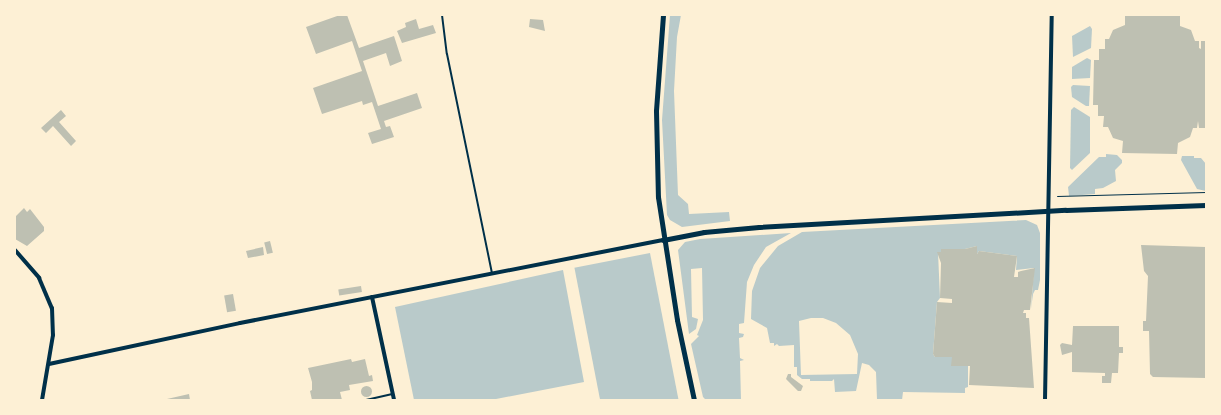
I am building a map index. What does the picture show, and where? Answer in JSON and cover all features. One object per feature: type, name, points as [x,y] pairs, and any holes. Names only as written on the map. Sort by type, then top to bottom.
[{"type":"main road","points":[[662,15],[655,140],[658,197],[677,320],[694,400]]},
{"type":"main road","points":[[664,240],[704,232],[760,227],[1048,211],[1206,205]]},
{"type":"street","points":[[1045,400],[1052,15]]},
{"type":"street","points":[[48,364],[372,297],[664,240]]},
{"type":"street","points":[[15,250],[39,278],[50,303],[54,325],[42,400]]},
{"type":"street","points":[[372,297],[394,400]]},
{"type":"lane","points":[[442,15],[447,54],[492,273]]},
{"type":"lane","points":[[366,400],[393,394]]},
{"type":"path","points":[[1057,196],[1206,192]]},
{"type":"shaded area","points":[[670,15],[681,15],[677,37],[674,91],[678,195],[688,204],[689,214],[729,212],[730,221],[682,227],[670,220],[667,215],[662,120]]},
{"type":"shaded area","points":[[1090,26],[1092,29],[1091,48],[1073,57],[1072,36]]},
{"type":"shaded area","points":[[1087,58],[1091,60],[1090,78],[1072,79],[1072,67]]},
{"type":"shaded area","points":[[1073,85],[1090,86],[1089,106],[1072,97],[1071,87]]},
{"type":"shaded area","points":[[1074,107],[1090,117],[1090,153],[1072,170],[1070,168],[1071,110]]},
{"type":"shaded area","points":[[1106,154],[1117,155],[1122,160],[1122,163],[1115,170],[1116,181],[1103,188],[1095,189],[1095,194],[1069,196],[1068,187],[1099,157],[1106,157]]},
{"type":"shaded area","points":[[1182,156],[1201,158],[1206,164],[1206,191],[1197,189],[1181,160]]},
{"type":"shaded area","points":[[1026,220],[1037,225],[1040,233],[1040,280],[1038,290],[1035,290],[1033,294],[1031,309],[1034,268],[1016,270],[1017,256],[979,251],[977,254],[977,246],[965,249],[941,249],[941,252],[938,252],[940,298],[937,302],[933,354],[935,357],[952,357],[952,366],[968,366],[968,387],[965,388],[965,393],[903,392],[902,400],[877,400],[876,372],[869,365],[862,363],[856,391],[835,392],[834,379],[832,381],[810,381],[810,379],[802,379],[797,375],[797,367],[794,367],[794,345],[779,346],[777,344],[774,346],[774,343],[770,343],[767,328],[751,319],[752,291],[760,268],[778,246],[802,232]],"holes":[[[823,318],[836,323],[850,335],[858,354],[857,374],[801,375],[799,321]]]},
{"type":"shaded area","points":[[791,233],[766,247],[754,265],[747,282],[744,323],[739,324],[739,333],[744,334],[743,337],[739,338],[740,358],[744,360],[740,361],[741,400],[706,400],[703,397],[691,344],[699,336],[697,335],[703,320],[702,268],[691,269],[692,317],[698,319],[696,329],[689,334],[678,250],[685,242],[700,239]]},
{"type":"shaded area","points":[[650,253],[679,400],[600,400],[574,268]]},
{"type":"shaded area","points":[[563,270],[584,382],[491,400],[414,400],[395,307]]},
{"type":"building","points":[[340,15],[347,15],[359,48],[394,36],[402,61],[390,66],[386,53],[363,61],[378,106],[417,93],[422,108],[384,121],[386,127],[390,126],[394,137],[372,144],[368,133],[381,129],[372,102],[363,105],[362,101],[322,114],[313,88],[362,71],[352,41],[316,54],[306,27]]},
{"type":"building","points":[[1125,15],[1180,15],[1180,26],[1191,30],[1195,41],[1199,41],[1199,48],[1201,49],[1201,41],[1206,41],[1206,128],[1199,128],[1198,121],[1197,128],[1193,128],[1190,137],[1178,143],[1177,154],[1122,153],[1123,141],[1113,138],[1108,127],[1103,127],[1104,116],[1098,116],[1098,105],[1093,105],[1094,60],[1099,60],[1099,49],[1105,49],[1105,39],[1109,39],[1113,30],[1125,25]]},
{"type":"building","points":[[416,19],[419,29],[433,25],[436,33],[402,43],[397,31],[406,27],[405,23]]},
{"type":"building","points":[[530,19],[543,20],[545,31],[529,27]]},
{"type":"building","points":[[61,110],[66,116],[59,122],[76,141],[71,146],[53,126],[46,133],[41,128]]},
{"type":"building","points":[[24,208],[27,212],[30,209],[44,227],[44,231],[27,246],[15,239],[15,217]]},
{"type":"building","points":[[270,241],[273,253],[267,254],[264,242]]},
{"type":"building","points":[[1141,245],[1206,247],[1206,378],[1153,377],[1150,374],[1149,331],[1143,331],[1143,321],[1146,321],[1148,276],[1144,271]]},
{"type":"building","points":[[977,246],[977,254],[979,251],[1017,256],[1014,277],[1018,277],[1018,272],[1035,268],[1030,310],[1024,310],[1023,313],[1026,313],[1026,318],[1029,318],[1034,388],[969,385],[970,366],[951,366],[952,357],[935,357],[933,354],[937,302],[952,303],[952,299],[940,298],[941,263],[937,252],[941,252],[941,249],[965,249]]},
{"type":"building","points":[[263,247],[264,255],[248,258],[246,251]]},
{"type":"building","points":[[361,286],[362,292],[339,296],[338,290]]},
{"type":"building","points":[[233,294],[236,311],[227,312],[224,296]]},
{"type":"building","points":[[1073,326],[1119,326],[1119,347],[1123,347],[1123,353],[1119,353],[1118,373],[1112,373],[1111,383],[1102,383],[1102,376],[1105,376],[1105,373],[1072,372],[1072,352],[1062,355],[1060,345],[1062,343],[1072,345]]},
{"type":"building","points":[[351,359],[352,362],[365,359],[369,376],[372,375],[373,381],[349,385],[350,390],[340,392],[342,400],[312,400],[310,391],[312,390],[312,382],[308,368]]},
{"type":"building","points":[[788,374],[791,374],[791,377],[803,386],[801,391],[798,391],[786,379]]},
{"type":"building","points":[[364,386],[368,386],[371,391],[370,395],[364,396],[361,393],[361,389]]},
{"type":"building","points":[[189,394],[190,400],[167,400],[167,399]]}]
